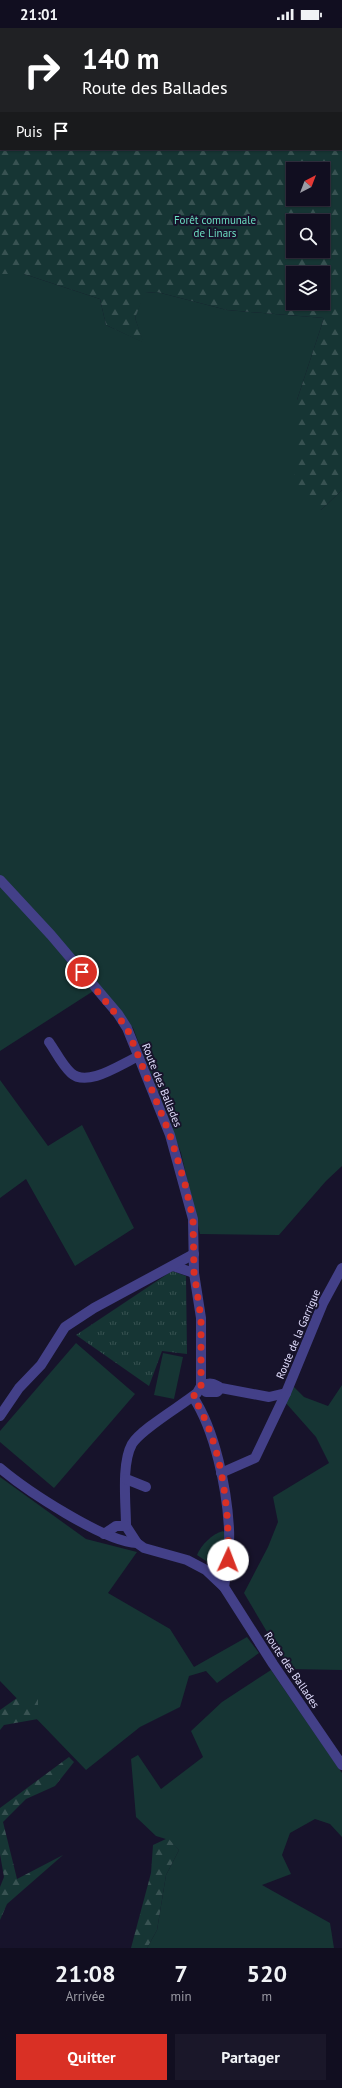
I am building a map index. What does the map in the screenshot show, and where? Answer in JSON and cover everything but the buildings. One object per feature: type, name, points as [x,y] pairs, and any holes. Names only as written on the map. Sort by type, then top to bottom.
[{"type":"street","name":"Route des Ballades","points":[[0,880],[51,935],[118,1014],[127,1028],[137,1057],[170,1135],[185,1184],[193,1219],[194,1272],[201,1318],[201,1386]]},
{"type":"street","points":[[49,1042],[71,1074],[82,1079],[95,1077],[137,1057]]},
{"type":"street","points":[[0,1416],[19,1388],[41,1365],[65,1327],[94,1308],[194,1254]]},
{"type":"street","points":[[173,1266],[194,1272]]},
{"type":"street","name":"Route de la Garrigue","points":[[201,1386],[206,1392],[216,1392],[221,1388],[269,1397],[286,1393],[323,1303],[342,1268]]},
{"type":"street","points":[[137,1544],[126,1526],[126,1479],[128,1456],[133,1444],[142,1434],[193,1397],[201,1386]]},
{"type":"street","points":[[220,1473],[255,1458],[286,1393]]},
{"type":"street","points":[[193,1397],[201,1408],[212,1437],[220,1473],[229,1529],[228,1560],[224,1587]]},
{"type":"street","name":"Route des Ballades","points":[[0,1468],[65,1513],[104,1534],[137,1544],[144,1548],[187,1560],[206,1570],[224,1587],[273,1664],[342,1765]]},
{"type":"street","points":[[126,1479],[146,1487]]},
{"type":"street","points":[[104,1534],[118,1535],[126,1526]]},
{"type":"green space","name":"Forêt communale de Linars","points":[[0,150],[342,150],[342,490],[321,510],[294,483],[297,400],[324,318],[227,310],[157,292],[145,293],[135,318],[144,343],[106,325],[100,299],[24,274],[0,274]]},
{"type":"green space","points":[[0,274],[24,274],[100,299],[106,325],[143,342],[135,318],[144,293],[157,292],[227,310],[324,318],[297,400],[321,510],[342,490],[342,1166],[326,1181],[279,1235],[200,1234],[181,1153],[133,1028],[98,988],[0,1051]]},
{"type":"green space","points":[[0,1080],[48,1146],[82,1125],[134,1228],[75,1266],[26,1179],[0,1198]]},
{"type":"green space","points":[[172,1271],[186,1276],[187,1354],[162,1351],[149,1386],[76,1335]]},
{"type":"green space","points":[[76,1343],[135,1394],[54,1488],[0,1442],[0,1431]]},
{"type":"green space","points":[[163,1353],[183,1357],[174,1399],[154,1395]]},
{"type":"green space","points":[[292,1385],[304,1397],[328,1406],[342,1385],[342,1670],[289,1669],[244,1593],[268,1547],[278,1522],[273,1497],[329,1463],[316,1437],[285,1402]]},
{"type":"green space","points":[[0,1477],[86,1539],[137,1552],[108,1593],[170,1629],[194,1667],[247,1637],[259,1653],[217,1683],[206,1671],[189,1676],[180,1707],[140,1727],[86,1770],[0,1681]]},
{"type":"green space","points":[[223,1531],[227,1535],[225,1560],[221,1571],[197,1555],[207,1540]]},
{"type":"green space","points":[[271,1670],[342,1773],[342,1837],[330,1824],[315,1819],[290,1833],[282,1855],[291,1874],[262,1885],[330,1923],[334,1948],[147,1948],[157,1930],[166,1875],[179,1850],[169,1840],[156,1836],[136,1817],[131,1759],[138,1755],[161,1789],[203,1757],[191,1731],[222,1702]]},
{"type":"green space","points":[[17,1698],[38,1698],[38,1719],[4,1725],[0,1730],[0,1710]]},
{"type":"green space","points":[[69,1757],[74,1762],[55,1786],[26,1799],[3,1822],[17,1879],[63,1855],[7,1904],[0,1920],[0,1887],[4,1877],[0,1854],[0,1808]]},
{"type":"green space","points":[[168,1838],[179,1850],[166,1875],[157,1930],[147,1948],[131,1948],[151,1873],[153,1845]]},
{"type":"route","points":[[82,972],[118,1014],[127,1028],[137,1057],[170,1135],[185,1184],[193,1219],[194,1272],[201,1318],[201,1386],[193,1397],[201,1408],[212,1437],[220,1473],[229,1529],[228,1560]]}]
